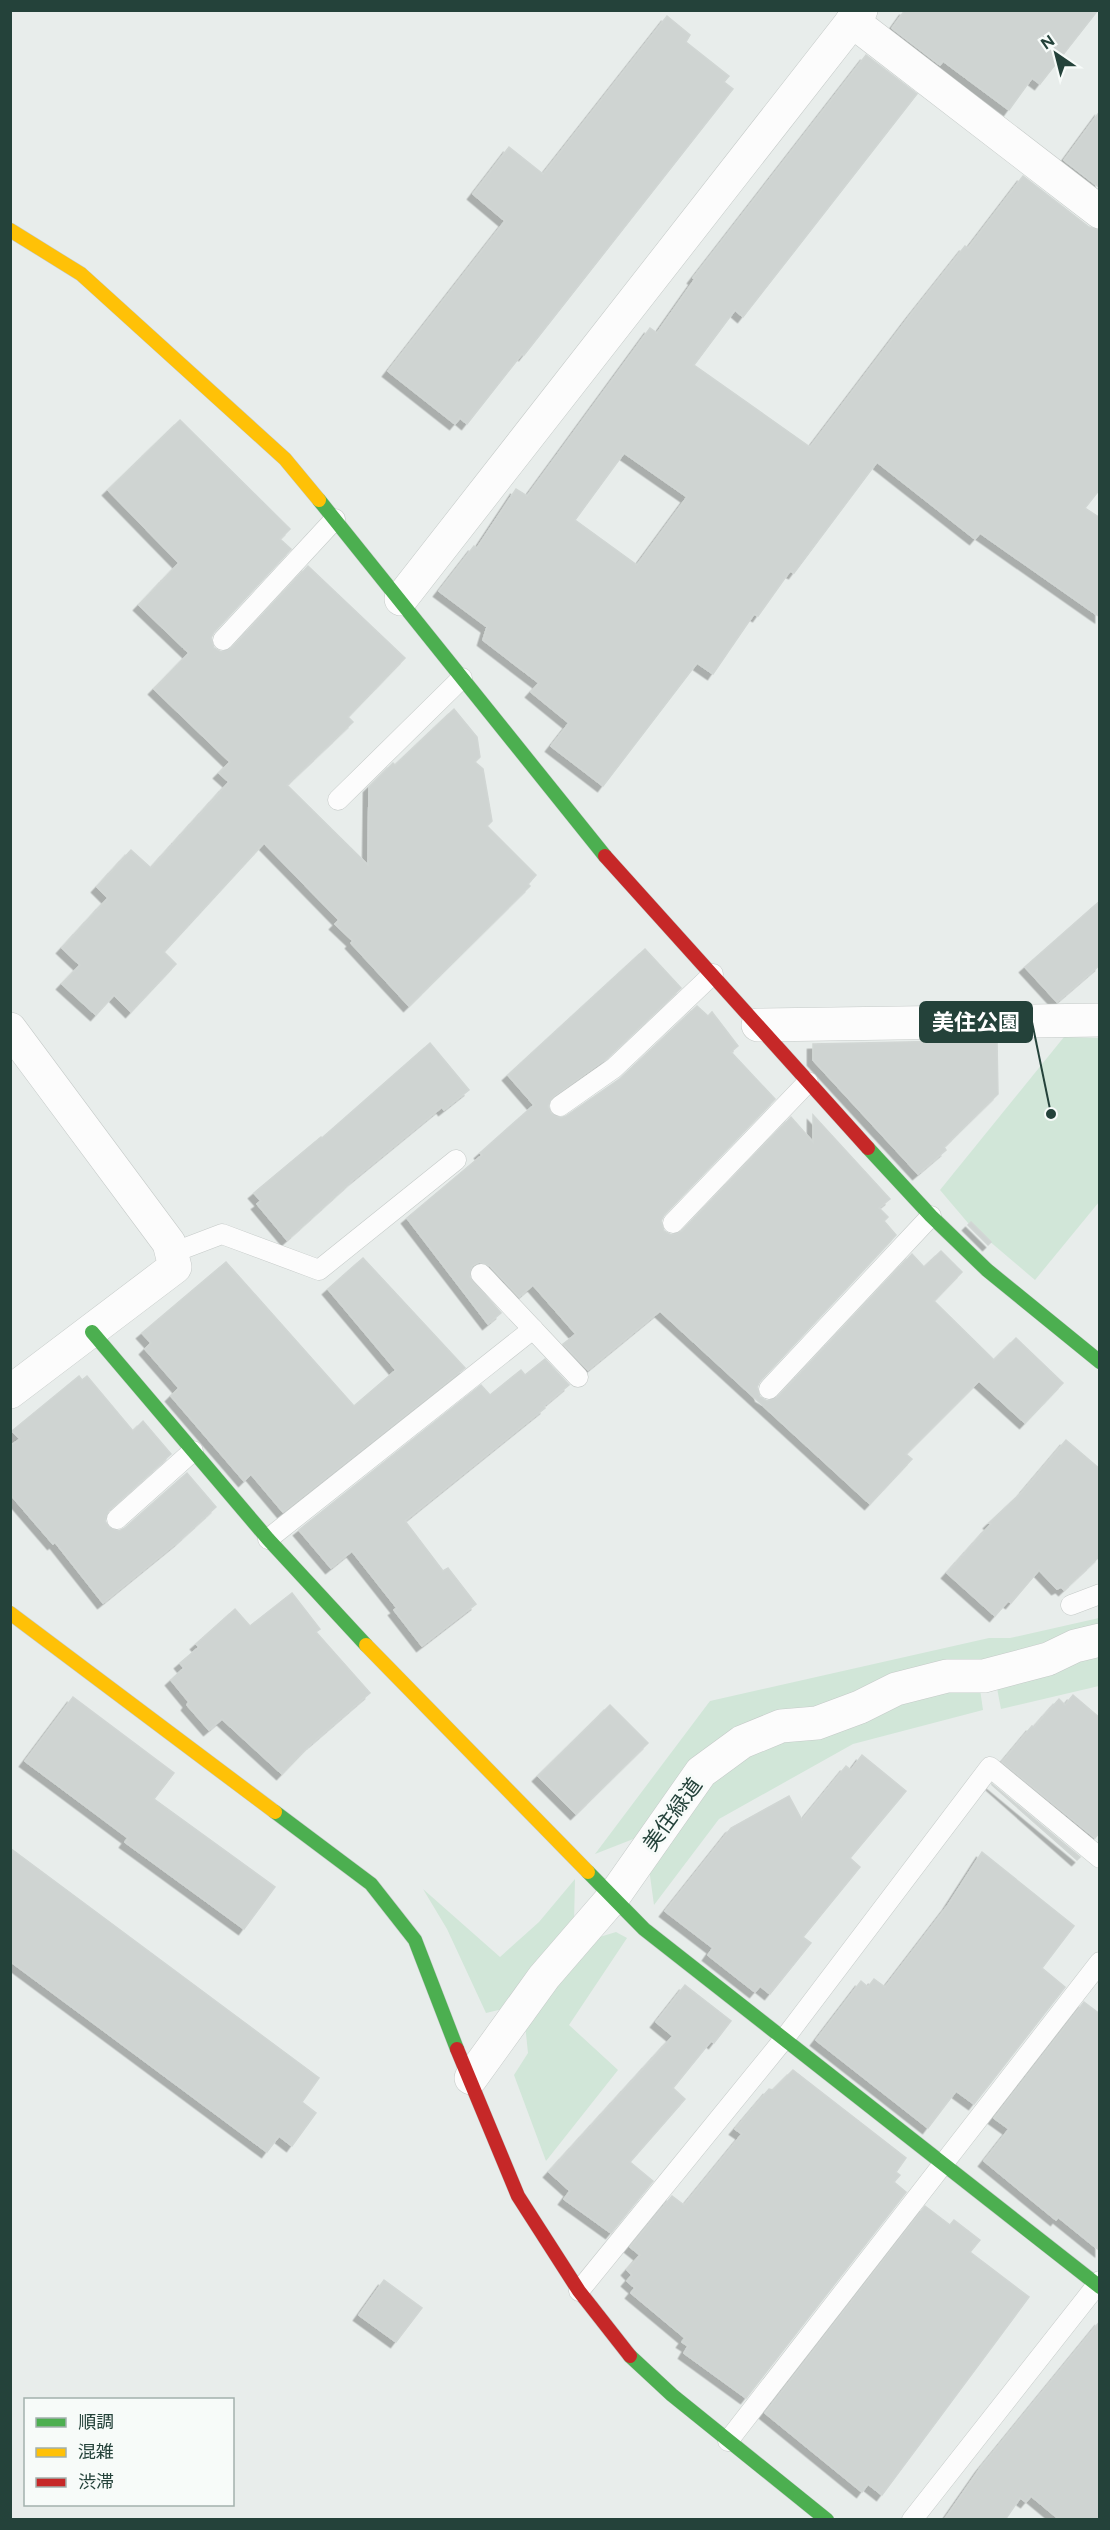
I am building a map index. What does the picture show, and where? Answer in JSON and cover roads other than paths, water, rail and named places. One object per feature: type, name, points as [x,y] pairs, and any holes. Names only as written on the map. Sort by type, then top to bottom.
[{"type":"street","points":[[401,599],[856,16],[1100,212]]},
{"type":"street","points":[[10,230],[81,274],[285,459],[401,599],[584,832],[808,1082],[931,1216],[987,1270],[1100,1362]]},
{"type":"street","points":[[758,1025],[1100,1020]]},
{"type":"street","points":[[10,1029],[170,1243],[175,1267],[10,1392]]},
{"type":"street","points":[[92,1332],[268,1539],[378,1658],[644,1929],[1099,2284]]},
{"type":"street","points":[[10,1613],[371,1884],[415,1940],[471,2078],[491,2135],[518,2196],[579,2291],[624,2350],[672,2395],[827,2520]]},
{"type":"street","name":"美住緑道","points":[[471,2078],[544,1977],[614,1896],[667,1817],[701,1772],[742,1742],[781,1726],[817,1723],[860,1707],[896,1689],[948,1676],[984,1676],[1048,1659],[1075,1646],[1100,1640]]},
{"type":"lane","points":[[223,640],[335,519]]},
{"type":"lane","points":[[339,800],[462,678]]},
{"type":"lane","points":[[560,1106],[614,1068],[713,974]]},
{"type":"lane","points":[[673,1223],[808,1082]]},
{"type":"lane","points":[[172,1253],[222,1234],[319,1270],[456,1160]]},
{"type":"lane","points":[[769,1389],[931,1216]]},
{"type":"lane","points":[[481,1274],[578,1377]]},
{"type":"lane","points":[[268,1539],[533,1329]]},
{"type":"lane","points":[[117,1519],[193,1451]]},
{"type":"lane","points":[[1071,1605],[1100,1594]]},
{"type":"lane","points":[[579,2291],[784,2039],[990,1767],[1100,1858]]},
{"type":"lane","points":[[728,2441],[1100,1962]]},
{"type":"lane","points":[[912,2520],[1099,2284]]},
{"type":"place","name":"美住公園","points":[[1051,1114]]}]
